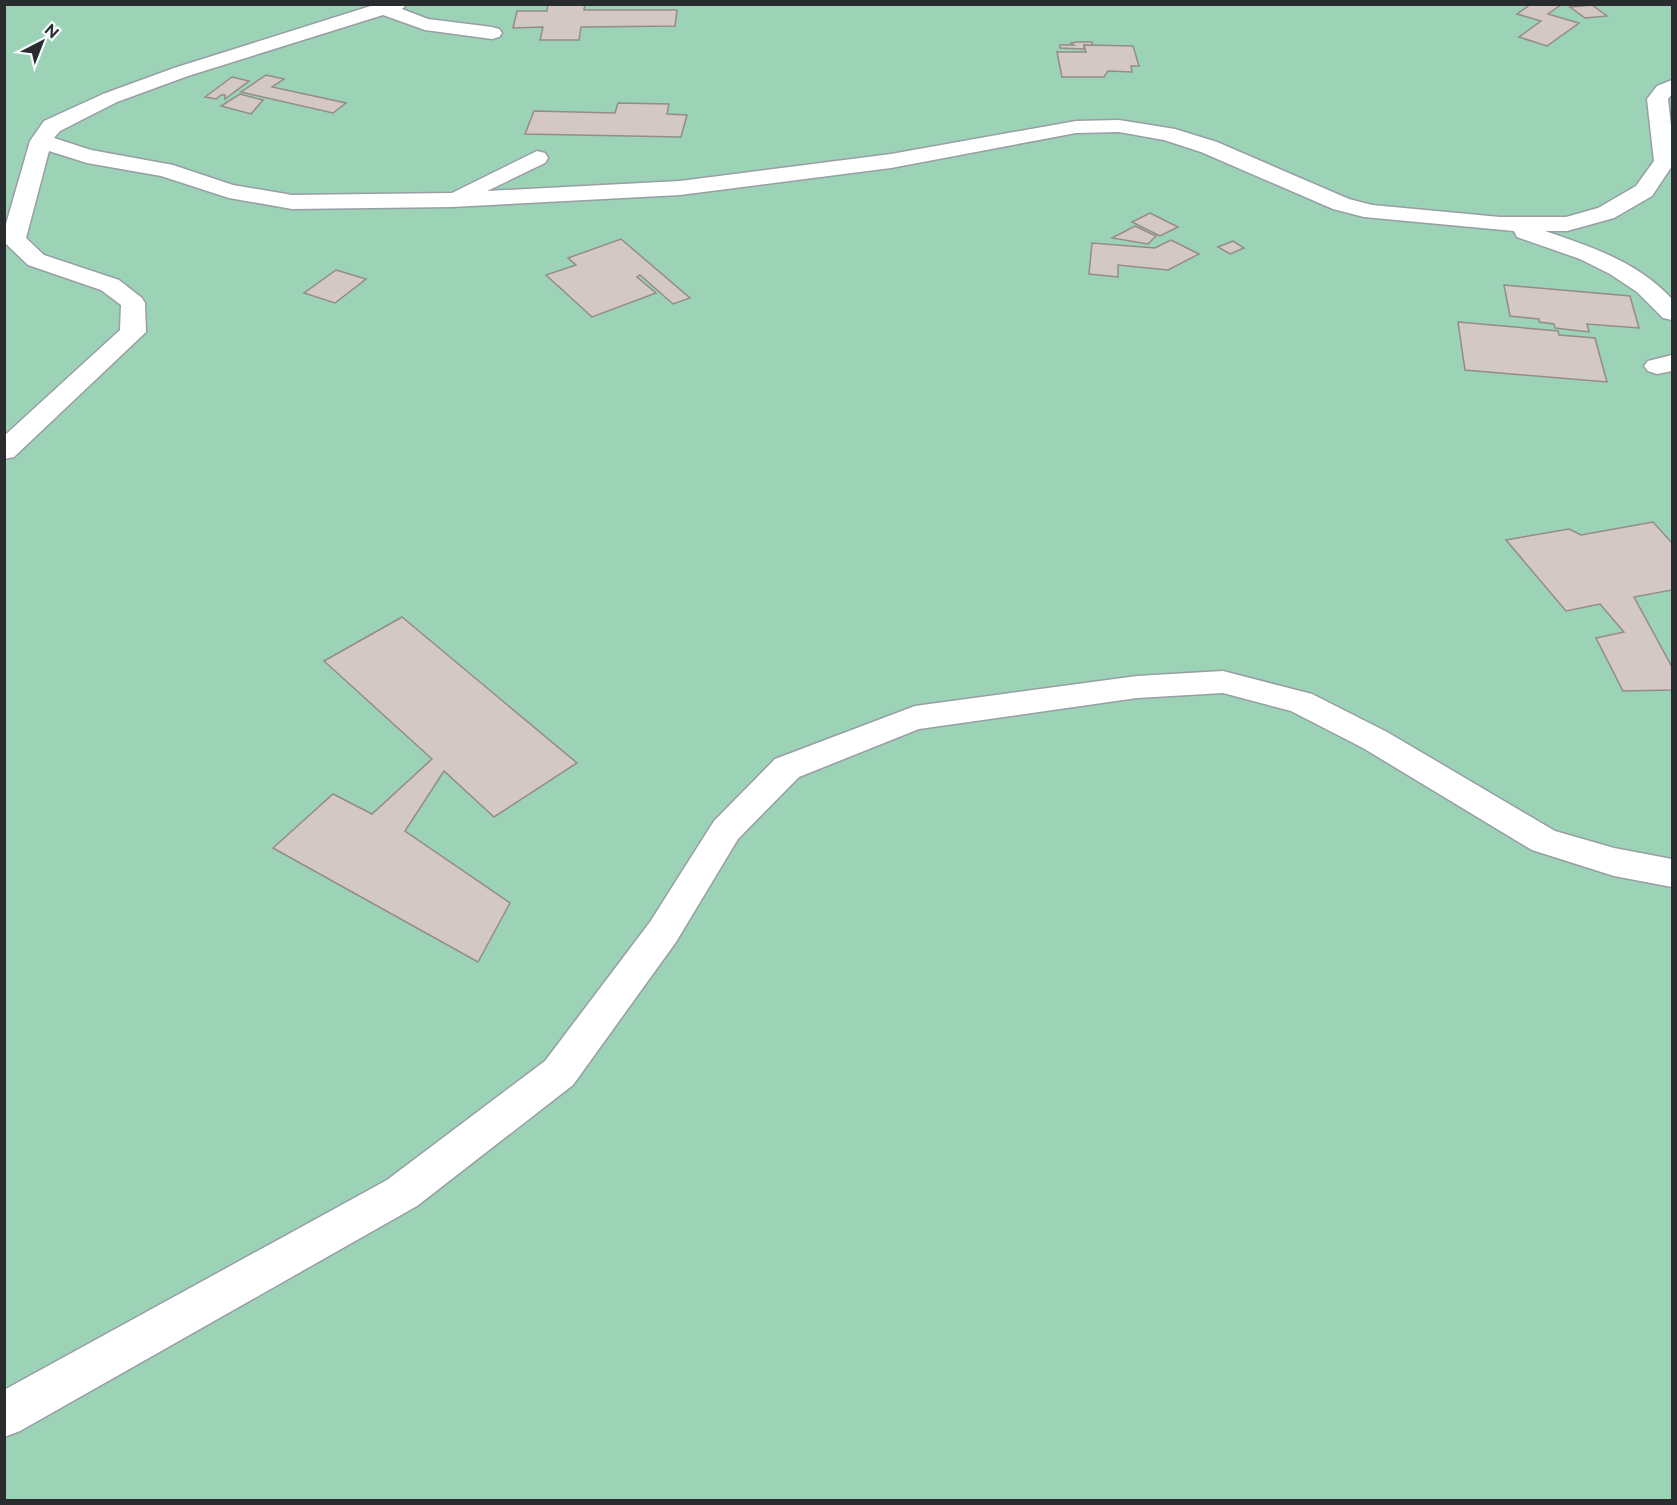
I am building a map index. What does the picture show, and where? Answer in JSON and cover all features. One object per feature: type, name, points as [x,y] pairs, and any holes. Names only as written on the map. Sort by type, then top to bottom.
[{"type":"lane","points":[[4,451],[133,332],[133,303],[110,285],[36,260],[14,239],[41,141],[51,126],[110,98],[182,72],[391,7],[425,24],[492,33]]},
{"type":"lane","points":[[41,141],[87,156],[165,171],[229,192],[292,202],[452,200],[680,188],[891,161],[1076,128],[1119,126],[1167,134],[1209,147],[1351,207],[1406,216],[1500,224],[1567,224],[1606,213],[1644,191],[1665,161],[1657,99],[1664,90],[1672,86]]},
{"type":"lane","points":[[452,200],[537,158]]},
{"type":"lane","points":[[1500,224],[1579,250],[1612,266],[1646,286],[1672,313]]},
{"type":"lane","points":[[4,1415],[402,1193],[559,1073],[663,932],[726,830],[787,768],[915,718],[1137,687],[1223,682],[1301,702],[1375,741],[1544,841],[1614,862],[1672,873]]},
{"type":"green space","points":[[5,5],[1672,5],[1672,1500],[5,1500]]},
{"type":"building","points":[[548,4],[585,4],[584,10],[677,10],[675,26],[581,27],[579,40],[540,40],[543,27],[513,28],[517,11],[547,11]]},
{"type":"building","points":[[1531,4],[1562,4],[1548,14],[1579,23],[1547,46],[1519,37],[1541,21],[1517,14]]},
{"type":"building","points":[[1592,5],[1607,16],[1585,18],[1570,7]]},
{"type":"building","points":[[1092,42],[1092,46],[1084,45],[1084,49],[1060,48],[1060,45],[1074,45],[1071,43]]},
{"type":"building","points":[[1084,45],[1133,46],[1139,66],[1131,66],[1132,72],[1108,71],[1104,77],[1062,77],[1057,52],[1086,52]]},
{"type":"building","points":[[266,75],[284,79],[272,87],[346,103],[333,113],[241,92]]},
{"type":"building","points":[[232,77],[249,81],[225,99],[225,95],[216,99],[205,97]]},
{"type":"building","points":[[240,94],[263,100],[251,114],[221,106]]},
{"type":"building","points":[[618,103],[669,104],[667,114],[687,115],[681,137],[525,134],[534,111],[615,113]]},
{"type":"building","points":[[1150,213],[1178,227],[1160,236],[1132,222]]},
{"type":"building","points":[[1135,226],[1156,236],[1148,244],[1112,238]]},
{"type":"building","points":[[621,239],[690,298],[673,304],[640,275],[637,277],[656,293],[592,317],[546,275],[576,265],[568,258]]},
{"type":"building","points":[[1171,240],[1199,254],[1168,270],[1118,265],[1118,277],[1089,274],[1092,243],[1155,248]]},
{"type":"building","points":[[1233,241],[1244,248],[1230,254],[1218,247]]},
{"type":"building","points":[[336,270],[366,279],[335,303],[304,293]]},
{"type":"building","points":[[1504,285],[1630,296],[1639,328],[1587,324],[1589,332],[1555,328],[1554,324],[1539,322],[1539,319],[1510,316]]},
{"type":"building","points":[[1458,322],[1558,331],[1559,335],[1595,338],[1607,382],[1465,370]]},
{"type":"building","points":[[1653,522],[1672,543],[1672,590],[1634,597],[1672,667],[1672,690],[1623,691],[1596,638],[1624,632],[1600,604],[1566,611],[1506,540],[1569,529],[1581,535]]},
{"type":"building","points":[[402,617],[577,763],[494,817],[444,771],[405,831],[510,903],[478,962],[273,848],[333,794],[372,814],[432,759],[324,661]]}]
